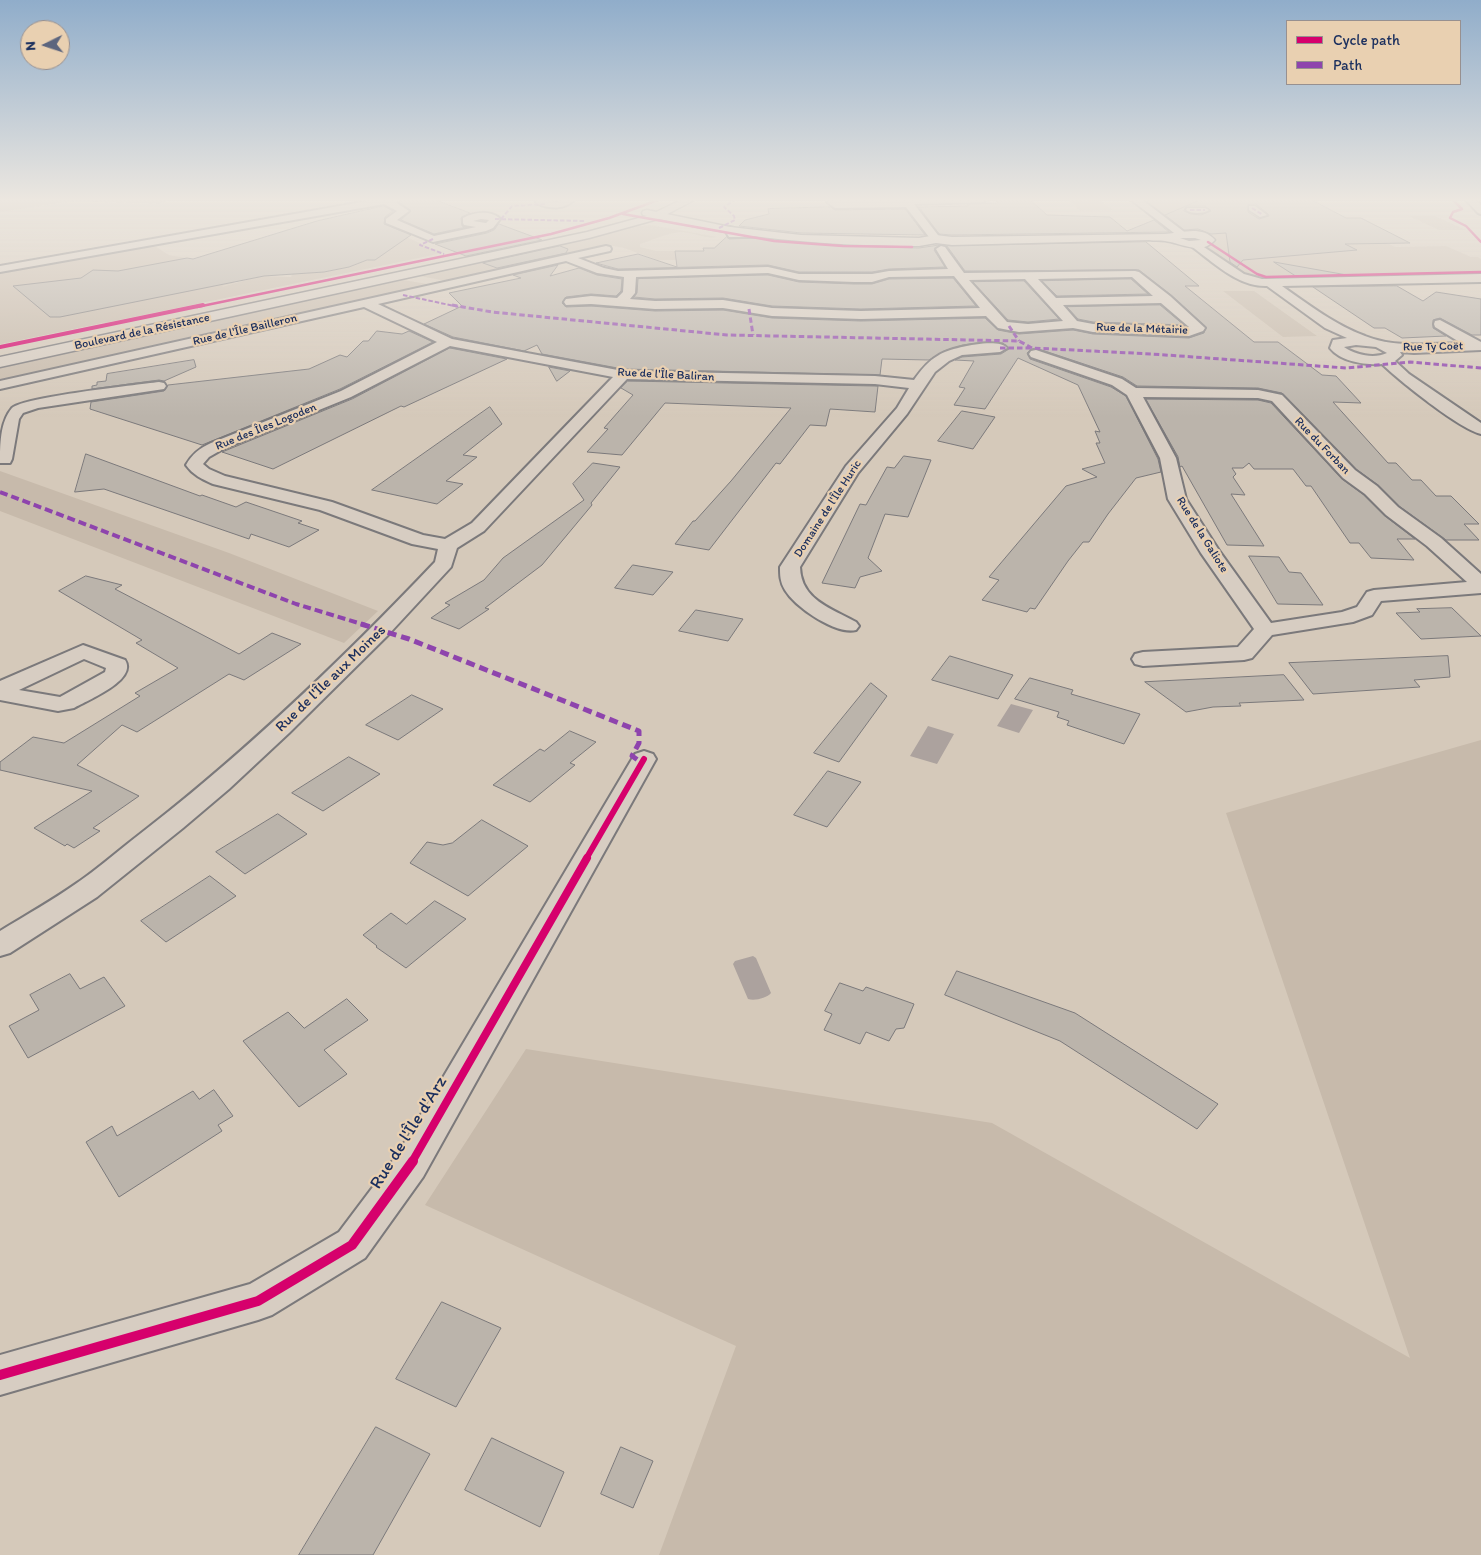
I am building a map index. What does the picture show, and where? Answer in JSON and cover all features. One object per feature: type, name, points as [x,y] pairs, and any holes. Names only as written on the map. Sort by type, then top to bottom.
[{"type":"main road","name":"Boulevard de la Résistance","points":[[0,356],[397,272]]},
{"type":"main road","name":"Boulevard de la Résistance","points":[[0,362],[420,272]]},
{"type":"street","name":"Rue de l'Île Bailleron","points":[[0,385],[506,272]]},
{"type":"street","name":"Rue de la Métairie","points":[[600,272],[630,274],[714,272]]},
{"type":"street","name":"Rue de la Métairie","points":[[775,272],[799,277],[854,278],[872,278],[889,274],[1029,276],[1136,274],[1198,328],[1189,332],[1180,332],[1093,328],[1073,324],[1010,326],[999,323],[991,312]]},
{"type":"street","points":[[956,272],[991,312]]},
{"type":"street","points":[[1234,272],[1254,281],[1270,283],[1481,278]]},
{"type":"street","points":[[620,302],[629,293],[630,274]]},
{"type":"street","points":[[404,275],[451,284]]},
{"type":"street","points":[[1029,276],[1073,324]]},
{"type":"street","points":[[1431,279],[1454,288],[1470,290]]},
{"type":"street","points":[[1270,283],[1330,325],[1364,341],[1383,347]]},
{"type":"street","points":[[1296,283],[1316,296]]},
{"type":"street","points":[[748,309],[755,303],[754,296]]},
{"type":"street","name":"Rue de la Métairie","points":[[1054,302],[1166,299]]},
{"type":"street","points":[[570,302],[591,300],[656,305],[723,304],[772,312],[861,314],[991,312]]},
{"type":"street","name":"Rue de l'Île Baliran","points":[[366,303],[448,342],[623,375],[875,380],[918,384]]},
{"type":"street","points":[[1440,324],[1478,346]]},
{"type":"street","points":[[1330,325],[1343,342]]},
{"type":"street","points":[[1362,326],[1383,347],[1404,377]]},
{"type":"street","points":[[1364,341],[1343,342],[1336,345],[1339,350],[1351,356],[1368,359],[1404,377],[1478,429]]},
{"type":"street","name":"Rue des Îles Logoden","points":[[448,342],[346,394],[217,446],[203,453],[196,459],[194,465],[203,473],[219,480],[326,506],[420,540],[448,545]]},
{"type":"street","name":"Rue Ty Coët","points":[[1383,347],[1478,346]]},
{"type":"street","points":[[1368,359],[1383,347]]},
{"type":"street","name":"Domaine de l'Île Huric","points":[[849,626],[806,602],[792,585],[789,576],[790,567],[852,470],[903,410],[918,384],[930,370],[944,358],[967,350],[1000,348]]},
{"type":"street","points":[[1036,354],[1117,382],[1133,392]]},
{"type":"street","points":[[68,370],[70,399]]},
{"type":"street","points":[[448,545],[478,527],[623,375]]},
{"type":"street","points":[[4,459],[11,419],[18,410],[35,404],[159,386]]},
{"type":"street","name":"Rue du Forban","points":[[1133,392],[1258,394],[1277,398],[1349,474],[1371,490],[1392,511],[1434,542],[1481,586]]},
{"type":"street","name":"Rue de la Galiote","points":[[1133,392],[1168,458],[1177,500],[1211,553],[1265,630]]},
{"type":"street","name":"Rue de l'Île aux Moines","points":[[0,944],[87,890],[174,822],[220,783],[281,728],[381,631],[444,563],[448,545]]},
{"type":"street","points":[[1143,659],[1244,653],[1265,630],[1346,618],[1365,611],[1374,596],[1481,586]]},
{"type":"street","name":"Rue de l'Île d'Arz","points":[[0,1375],[258,1301],[352,1244],[410,1166],[644,758]]},
{"type":"shaded area","points":[[0,272],[225,272],[230,280],[235,283],[222,286],[238,295],[0,344]]},
{"type":"shaded area","points":[[353,272],[104,323],[137,304],[200,293],[261,276],[291,277],[292,274]]},
{"type":"shaded area","points":[[439,272],[496,272],[461,280],[441,280],[419,276]]},
{"type":"shaded area","points":[[1242,272],[1481,272],[1481,275],[1275,280],[1248,276]]},
{"type":"shaded area","points":[[403,280],[434,285],[0,382],[0,365]]},
{"type":"shaded area","points":[[1223,291],[1254,291],[1317,336],[1283,337]]},
{"type":"shaded area","points":[[123,301],[128,304],[97,324],[0,344],[0,316],[22,313],[53,319],[101,309],[100,306]]},
{"type":"shaded area","points":[[0,471],[229,553],[378,611],[344,643],[0,511]]},
{"type":"shaded area","points":[[1011,704],[1033,710],[1019,733],[997,726]]},
{"type":"shaded area","points":[[928,726],[954,734],[937,764],[910,756]]},
{"type":"shaded area","points":[[1481,740],[1481,1555],[659,1555],[736,1346],[425,1205],[526,1049],[992,1123],[1410,1358],[1226,813]]},
{"type":"shaded area","points":[[753,956],[756,958],[771,993],[764,998],[754,1000],[748,999],[733,964],[735,961]]},
{"type":"building","points":[[91,272],[326,272],[264,276],[60,317],[50,317],[13,286],[81,278]]},
{"type":"building","points":[[528,272],[553,272],[550,276],[566,272],[588,272],[622,279],[621,291],[616,296],[591,294],[566,297],[562,303],[566,307],[591,306],[655,311],[723,310],[772,318],[861,321],[985,318],[998,330],[1019,334],[1073,330],[1093,334],[1189,338],[1204,333],[1206,327],[1171,295],[1141,272],[1182,272],[1199,286],[1185,286],[1254,342],[1278,342],[1322,375],[1336,376],[1361,403],[1333,402],[1388,463],[1396,463],[1412,480],[1421,480],[1436,496],[1451,496],[1479,524],[1464,524],[1479,540],[1446,540],[1399,506],[1378,485],[1356,469],[1282,393],[1258,388],[1137,386],[1123,377],[1036,348],[1031,349],[1027,353],[1030,359],[1111,387],[1126,396],[1158,459],[1161,472],[1136,478],[1089,542],[1083,542],[1068,561],[1035,609],[1030,608],[1027,612],[982,600],[999,580],[989,577],[1066,486],[1097,477],[1082,469],[1105,463],[1096,443],[1100,443],[1095,431],[1100,432],[1078,385],[1018,358],[985,409],[954,405],[965,388],[959,387],[974,361],[955,360],[962,357],[1001,354],[1009,349],[1003,343],[984,342],[963,345],[944,351],[929,360],[882,359],[880,375],[623,369],[542,354],[537,345],[524,351],[453,337],[424,324],[462,306],[449,293],[521,278],[513,275]]},
{"type":"building","points":[[797,272],[874,272],[872,272]]},
{"type":"building","points":[[1289,272],[1328,272],[1347,275],[1296,276]]},
{"type":"building","points":[[768,275],[799,282],[854,284],[872,284],[889,279],[953,278],[976,306],[861,309],[772,306],[723,298],[655,299],[634,297],[637,293],[638,279]]},
{"type":"building","points":[[1131,279],[1148,294],[1057,296],[1042,281]]},
{"type":"building","points":[[1024,281],[1059,319],[1028,322],[1008,320],[973,282]]},
{"type":"building","points":[[1397,286],[1423,301],[1436,292],[1481,299],[1481,335],[1472,335],[1440,318],[1433,320],[1433,328],[1446,336],[1402,338],[1385,328],[1374,328],[1313,287]]},
{"type":"building","points":[[1160,305],[1184,325],[1093,322],[1078,319],[1067,307]]},
{"type":"building","points":[[377,331],[402,334],[409,331],[433,342],[340,389],[202,445],[90,409],[91,402],[164,391],[168,385],[309,369],[340,355],[347,357],[363,341],[368,341]]},
{"type":"building","points":[[450,348],[507,359],[404,407],[401,406],[273,469],[222,452],[352,399]]},
{"type":"building","points":[[194,360],[196,367],[164,381],[159,380],[92,389],[92,386],[97,385],[97,382],[106,381],[107,374]]},
{"type":"building","points":[[549,367],[570,371],[557,381]]},
{"type":"building","points":[[628,381],[878,386],[875,412],[830,409],[826,426],[810,425],[780,464],[776,463],[709,550],[675,544],[693,521],[731,481],[791,408],[665,403],[622,455],[587,452],[608,429],[604,428],[633,395],[621,388]]},
{"type":"building","points":[[1146,399],[1258,400],[1271,403],[1342,479],[1364,495],[1385,516],[1415,539],[1397,539],[1414,560],[1371,558],[1359,543],[1350,543],[1311,486],[1306,486],[1293,469],[1254,469],[1249,463],[1243,468],[1232,468],[1236,474],[1233,477],[1245,495],[1231,494],[1264,546],[1227,545],[1182,466],[1180,467],[1178,457]]},
{"type":"building","points":[[490,407],[502,424],[463,455],[477,457],[446,481],[463,484],[437,504],[372,490]]},
{"type":"building","points":[[962,411],[995,417],[973,449],[938,441]]},
{"type":"building","points":[[86,454],[200,496],[202,495],[236,507],[246,502],[302,521],[298,523],[319,530],[289,547],[251,534],[249,539],[104,489],[75,492]]},
{"type":"building","points":[[904,456],[931,460],[908,517],[885,514],[868,558],[882,571],[860,577],[855,588],[822,583],[860,504],[866,505],[887,467],[894,468]]},
{"type":"building","points":[[593,463],[620,467],[591,503],[592,505],[542,565],[485,608],[489,609],[459,629],[431,618],[450,605],[445,603],[484,580],[503,558],[584,500],[573,484]]},
{"type":"building","points":[[1249,556],[1279,557],[1289,572],[1301,573],[1323,605],[1278,604]]},
{"type":"building","points":[[633,565],[673,572],[653,595],[615,588]]},
{"type":"building","points":[[86,576],[122,585],[115,589],[239,654],[272,633],[301,644],[244,680],[229,674],[137,732],[122,725],[77,765],[139,796],[93,828],[100,831],[74,848],[67,844],[65,846],[34,828],[92,791],[0,770],[0,762],[33,737],[64,743],[140,696],[135,693],[178,668],[136,643],[142,640],[59,591]]},
{"type":"building","points":[[1452,608],[1481,636],[1421,639],[1396,613],[1420,612],[1417,609]]},
{"type":"building","points":[[696,610],[743,619],[728,641],[679,631]]},
{"type":"building","points":[[950,656],[1013,675],[998,699],[932,680]]},
{"type":"building","points":[[1448,656],[1450,677],[1414,680],[1420,687],[1313,694],[1289,663]]},
{"type":"building","points":[[1284,675],[1304,700],[1239,703],[1241,706],[1213,707],[1186,712],[1145,682]]},
{"type":"building","points":[[1030,678],[1073,690],[1071,694],[1140,714],[1124,744],[1067,725],[1069,721],[1057,717],[1059,712],[1015,699]]},
{"type":"building","points":[[871,683],[887,696],[839,762],[814,753]]},
{"type":"building","points":[[412,695],[443,709],[398,740],[366,725]]},
{"type":"building","points":[[570,731],[596,742],[570,763],[575,765],[530,802],[493,785],[540,749],[544,751]]},
{"type":"building","points":[[349,757],[380,774],[323,811],[292,793]]},
{"type":"building","points":[[828,771],[861,782],[827,827],[794,815]]},
{"type":"building","points":[[278,814],[307,834],[245,874],[216,852]]},
{"type":"building","points":[[482,820],[528,846],[468,896],[410,863],[427,842],[443,845],[452,843]]},
{"type":"building","points":[[210,876],[236,896],[166,942],[141,921]]},
{"type":"building","points":[[435,901],[466,919],[406,968],[376,947],[363,935],[391,913],[406,924]]},
{"type":"building","points":[[957,971],[1075,1013],[1218,1104],[1197,1129],[1060,1041],[945,995]]},
{"type":"building","points":[[70,974],[80,989],[104,977],[125,1006],[28,1058],[9,1026],[39,1010],[30,995]]},
{"type":"building","points":[[840,983],[863,991],[866,987],[914,1004],[904,1028],[896,1029],[889,1041],[866,1032],[860,1044],[824,1030],[832,1014],[825,1011]]},
{"type":"building","points":[[347,999],[368,1020],[324,1050],[347,1074],[299,1107],[243,1041],[288,1012],[304,1028]]},
{"type":"building","points":[[214,1090],[233,1116],[218,1125],[222,1131],[119,1197],[86,1142],[112,1126],[117,1136],[193,1091],[199,1099]]},
{"type":"building","points":[[442,1302],[501,1328],[456,1407],[396,1379]]},
{"type":"building","points":[[376,1427],[430,1454],[373,1555],[299,1555]]},
{"type":"building","points":[[492,1438],[564,1472],[540,1527],[465,1490]]},
{"type":"building","points":[[621,1447],[653,1461],[633,1508],[601,1494]]},
{"type":"marked path","points":[[403,295],[492,312],[727,335],[1019,341],[1032,348],[1152,354],[1346,368],[1410,362],[1481,368]]},
{"type":"marked path","points":[[749,309],[753,335]]},
{"type":"marked path","points":[[1009,326],[1019,341]]},
{"type":"marked path","points":[[1000,348],[1030,348]]},
{"type":"marked path","points":[[0,492],[296,604],[409,639],[639,731],[639,743],[632,756],[642,763]]},
{"type":"cycle path","points":[[0,347],[368,272]]},
{"type":"cycle path","points":[[1253,272],[1266,277],[1481,272]]},
{"type":"cycle path","points":[[0,1375],[258,1301],[352,1245],[410,1166],[644,759]]}]
